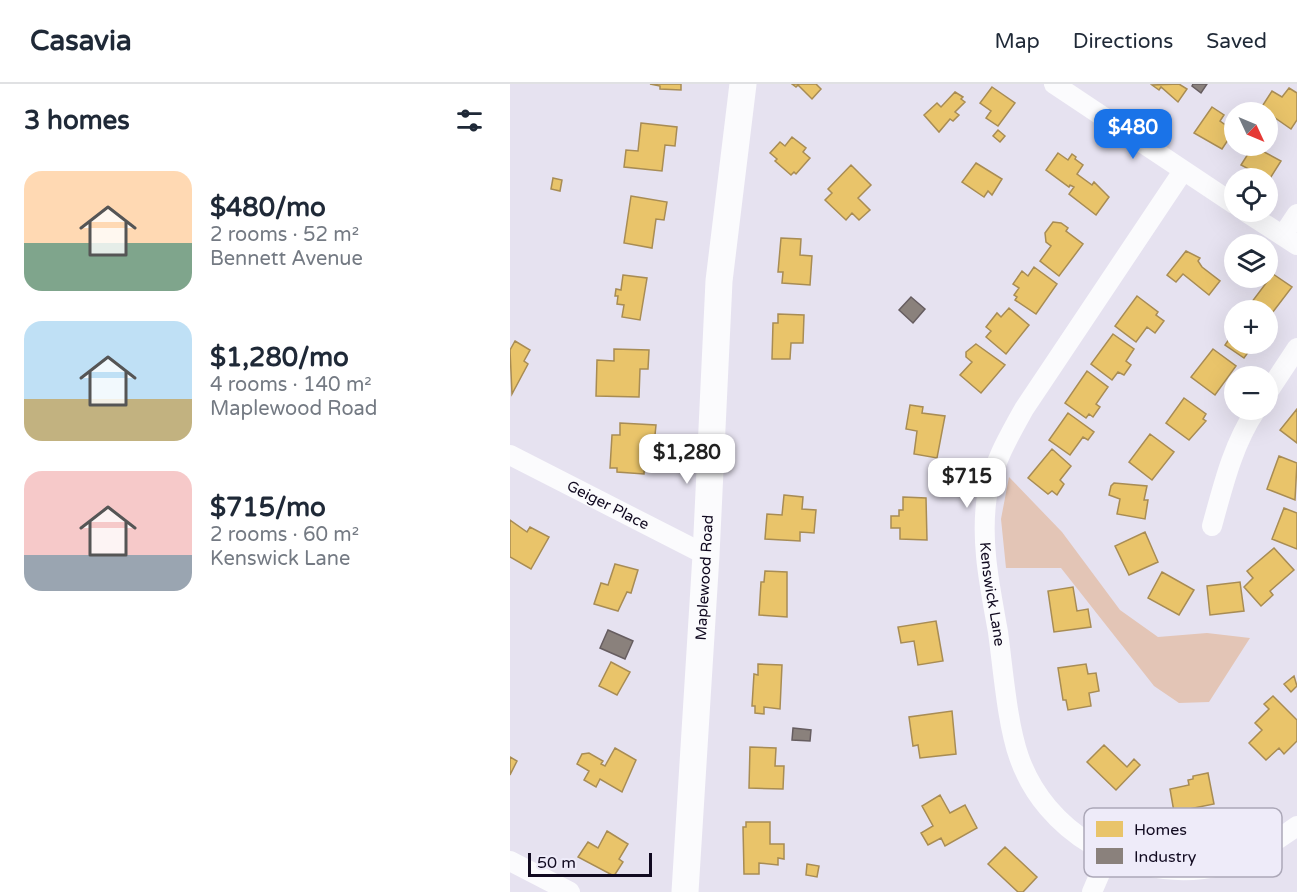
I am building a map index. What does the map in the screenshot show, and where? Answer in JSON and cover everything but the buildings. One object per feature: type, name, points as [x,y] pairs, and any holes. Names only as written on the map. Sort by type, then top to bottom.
[{"type":"street","name":"Maplewood Road","points":[[685,892],[706,555],[719,281],[743,84]]},
{"type":"street","points":[[1054,84],[1224,198]]},
{"type":"street","name":"Kenswick Lane","points":[[1084,840],[1056,816],[1032,785],[1018,756],[984,545],[987,495],[1003,448],[1024,409],[1183,171]]},
{"type":"street","points":[[1262,222],[1290,240],[1297,214]]},
{"type":"street","points":[[1278,377],[1297,348]]},
{"type":"street","points":[[1212,525],[1225,476],[1249,420]]},
{"type":"street","name":"Geiger Place","points":[[510,455],[706,555]]},
{"type":"street","name":"Kenswick Lane","points":[[1282,835],[1297,826]]},
{"type":"street","points":[[510,861],[570,892]]},
{"type":"street","points":[[1092,892],[1098,877]]},
{"type":"shaded area","points":[[1009,477],[1062,532],[1120,610],[1158,637],[1207,633],[1250,638],[1209,702],[1179,703],[1154,686],[1061,568],[1006,568],[1001,519]]}]
